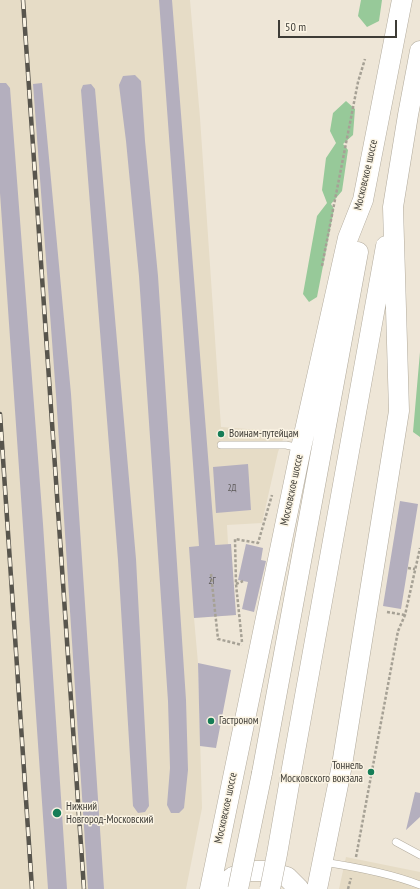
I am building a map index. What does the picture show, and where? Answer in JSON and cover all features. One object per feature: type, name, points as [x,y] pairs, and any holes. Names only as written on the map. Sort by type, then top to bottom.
[{"type":"main road","name":"Московское шоссе","points":[[210,889],[300,448],[348,238],[363,200],[402,0]]},
{"type":"main road","points":[[270,889],[420,51]]},
{"type":"main road","points":[[238,889],[262,774],[361,238],[363,200]]},
{"type":"main road","points":[[317,889],[342,766],[399,411],[393,207]]},
{"type":"main road","points":[[217,889],[233,877],[250,871],[266,871],[287,877],[299,889]]},
{"type":"lane","points":[[221,445],[286,445],[300,448]]},
{"type":"lane","points":[[396,842],[420,854]]},
{"type":"lane","points":[[323,861],[354,867],[410,881],[420,885]]},
{"type":"path","points":[[348,889],[354,867],[398,631],[405,615],[420,548]]},
{"type":"path","points":[[408,568],[416,569]]},
{"type":"path","points":[[211,574],[218,639],[242,645]]},
{"type":"path","points":[[236,584],[243,581]]},
{"type":"path","points":[[387,612],[405,615]]},
{"type":"shaded area","points":[[0,0],[190,0],[200,118],[221,427],[286,432],[278,452],[262,523],[227,525],[228,544],[231,544],[236,615],[194,618],[198,663],[202,808],[186,889],[0,889]]},
{"type":"shaded area","points":[[346,857],[420,872],[420,889],[339,889]]},
{"type":"green space","points":[[361,0],[382,0],[379,21],[367,27],[358,16]]},
{"type":"green space","points":[[346,101],[355,109],[353,135],[343,144],[348,150],[342,191],[331,204],[334,209],[317,297],[309,302],[303,294],[317,216],[327,203],[322,190],[326,158],[336,143],[330,131],[333,113]]},
{"type":"green space","points":[[420,352],[420,437],[413,432]]},
{"type":"building","points":[[159,0],[172,0],[215,545],[231,544],[236,615],[194,618],[189,547],[199,546]]},
{"type":"building","points":[[135,75],[141,81],[145,141],[158,276],[186,700],[188,770],[184,808],[179,813],[171,813],[167,805],[170,768],[168,701],[139,276],[119,85],[123,76]]},
{"type":"building","points":[[0,83],[6,83],[10,88],[43,524],[67,889],[48,889],[0,193]]},
{"type":"building","points":[[42,83],[71,394],[104,889],[88,889],[56,395],[33,84]]},
{"type":"building","points":[[91,84],[95,89],[136,559],[149,806],[145,812],[138,813],[133,806],[118,560],[81,90],[83,85]]},
{"type":"building","points":[[248,464],[251,510],[216,513],[213,467]]},
{"type":"building","points":[[400,501],[418,504],[401,609],[383,606]]},
{"type":"building","points":[[246,544],[263,548],[261,560],[266,561],[254,612],[242,609],[248,582],[238,580]]},
{"type":"building","points":[[198,663],[231,670],[216,748],[200,746]]},
{"type":"building","points":[[415,792],[420,793],[420,817],[406,830]]},
{"type":"railway","points":[[23,0],[84,889]]},
{"type":"railway","points":[[0,414],[32,889]]},
{"type":"place","name":"Воинам-путейцам","points":[[221,434]]},
{"type":"place","name":"Гастроном","points":[[211,721]]},
{"type":"place","name":"Тоннель Московского вокзала","points":[[371,772]]},
{"type":"place","name":"Нижний Новгород-Московский","points":[[57,813]]}]
